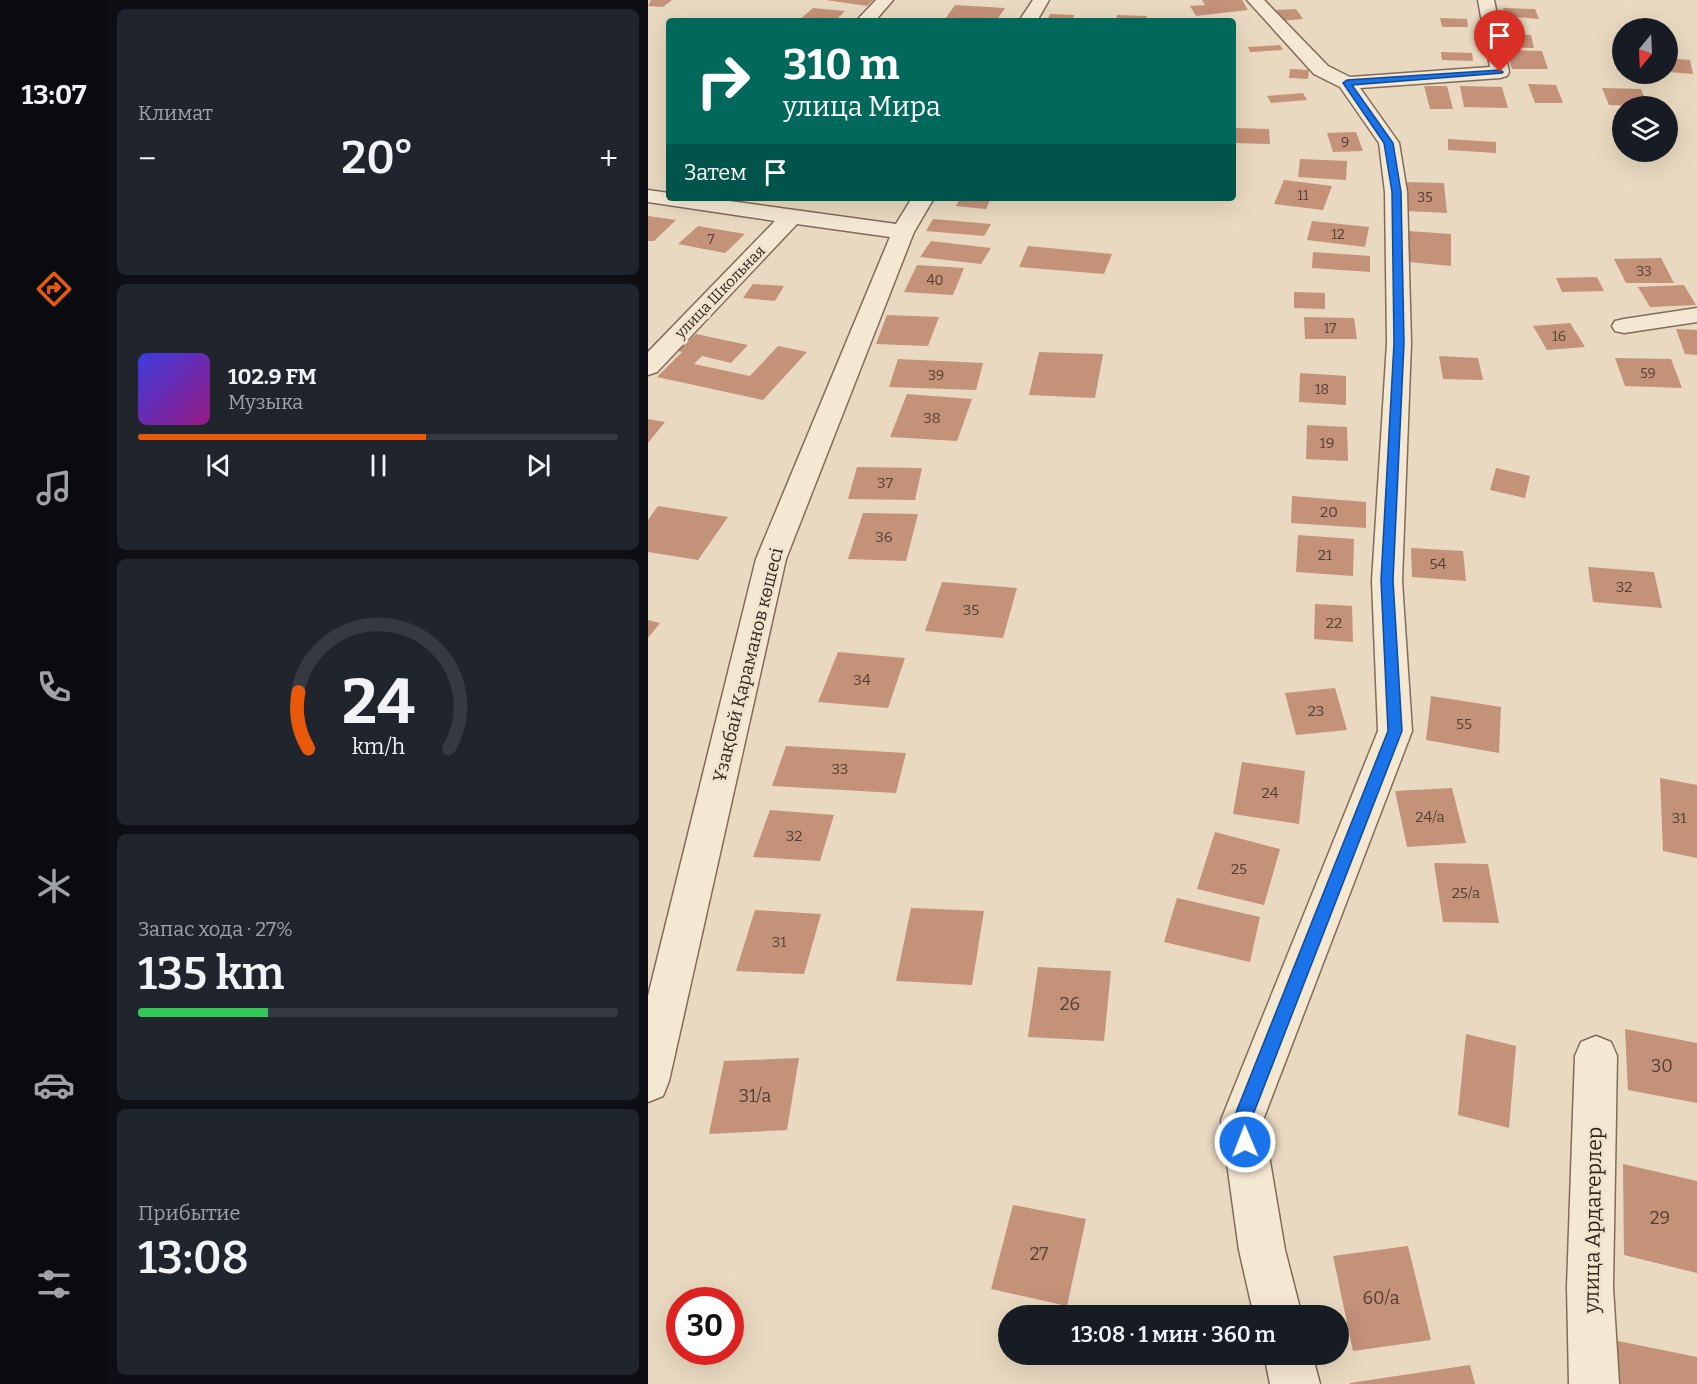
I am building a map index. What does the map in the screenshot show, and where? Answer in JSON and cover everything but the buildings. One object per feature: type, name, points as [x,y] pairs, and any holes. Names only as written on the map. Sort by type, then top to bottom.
[{"type":"street","points":[[868,18],[885,0]]},
{"type":"street","points":[[1030,18],[1041,0]]},
{"type":"street","points":[[1255,0],[1321,70],[1347,83],[1389,143],[1396,192],[1399,343],[1387,580],[1395,731],[1242,1120],[1262,1250],[1275,1305]]},
{"type":"street","points":[[1347,83],[1500,72],[1486,0]]},
{"type":"street","points":[[648,196],[666,198]]},
{"type":"street","points":[[698,201],[903,232]]},
{"type":"street","name":"Ұзақбай Қараманов көшесі","points":[[648,1081],[771,559],[903,232],[921,201]]},
{"type":"street","name":"улица Школьная","points":[[648,367],[792,216]]},
{"type":"street","points":[[1624,326],[1697,315]]},
{"type":"street","name":"улица Ардагерлер","points":[[1594,1384],[1590,1287],[1596,1056]]},
{"type":"street","points":[[1291,1365],[1295,1384]]},
{"type":"route","points":[[1245,1142],[1242,1120],[1395,731],[1387,580],[1399,343],[1396,192],[1389,143],[1347,83],[1500,72]]}]
